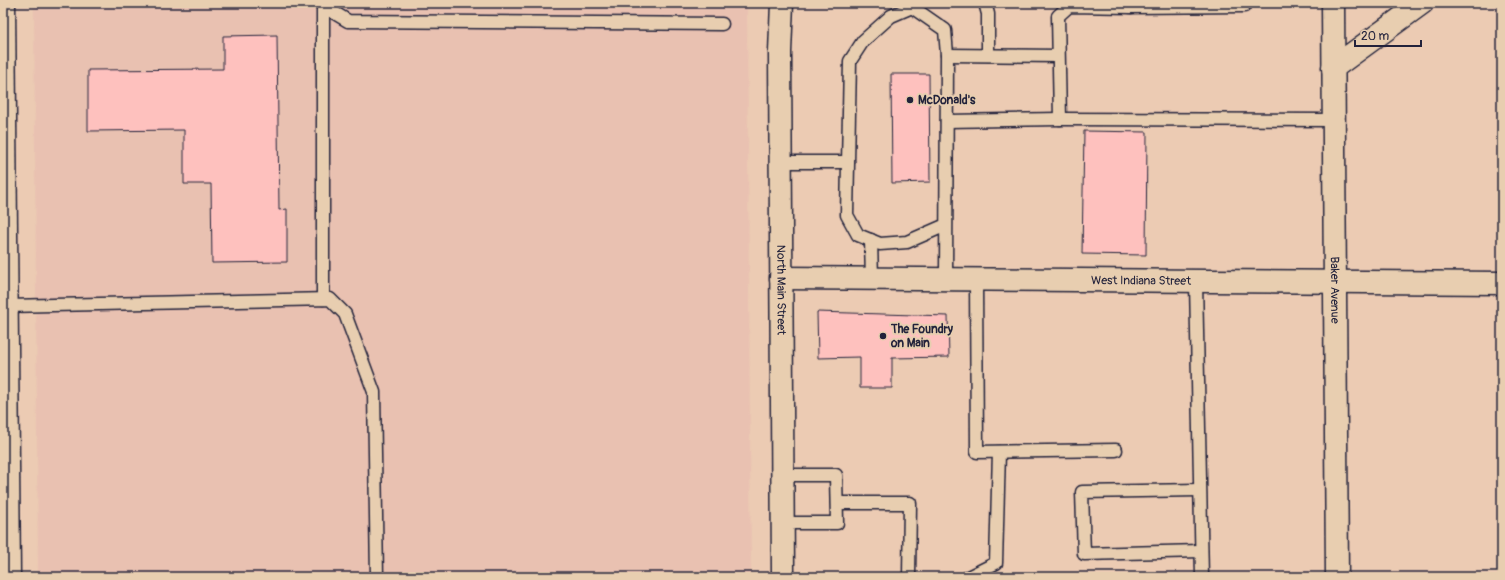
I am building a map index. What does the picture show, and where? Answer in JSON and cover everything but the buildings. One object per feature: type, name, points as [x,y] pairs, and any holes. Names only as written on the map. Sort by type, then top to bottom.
[{"type":"street","points":[[4,3],[5,299],[9,577]]},
{"type":"street","name":"North Main Street","points":[[782,3],[781,278],[783,577]]},
{"type":"street","name":"Baker Avenue","points":[[1333,3],[1337,577]]},
{"type":"street","points":[[1333,68],[1422,3]]},
{"type":"street","name":"West Indiana Street","points":[[781,278],[1502,283]]},
{"type":"lane","points":[[1060,119],[1058,16],[1069,6],[1244,6],[1246,3]]},
{"type":"lane","points":[[322,299],[323,5]]},
{"type":"lane","points":[[323,5],[348,20],[722,24]]},
{"type":"lane","points":[[946,225],[907,242],[880,244],[858,235],[848,215],[850,61],[863,41],[891,16],[912,5],[946,30],[947,55],[946,279]]},
{"type":"lane","points":[[986,8],[988,55]]},
{"type":"lane","points":[[947,55],[1058,56]]},
{"type":"lane","points":[[946,121],[1060,119],[1333,120]]},
{"type":"lane","points":[[781,162],[848,162]]},
{"type":"lane","points":[[871,240],[872,278]]},
{"type":"lane","points":[[976,280],[977,452],[1116,450]]},
{"type":"lane","points":[[1196,282],[1199,490],[1202,577]]},
{"type":"lane","points":[[5,299],[330,299],[345,314],[374,392],[377,577]]},
{"type":"lane","points":[[968,577],[996,563],[999,452]]},
{"type":"lane","points":[[783,475],[836,475],[837,503],[837,523],[783,523]]},
{"type":"lane","points":[[1199,490],[1082,492],[1084,554],[1201,551]]},
{"type":"lane","points":[[837,503],[910,503],[909,577]]},
{"type":"shaded area","points":[[34,3],[747,3],[751,577],[38,577]]},
{"type":"place","name":"McDonald's","points":[[910,100]]},
{"type":"place","name":"The Foundry on Main","points":[[883,336]]}]
